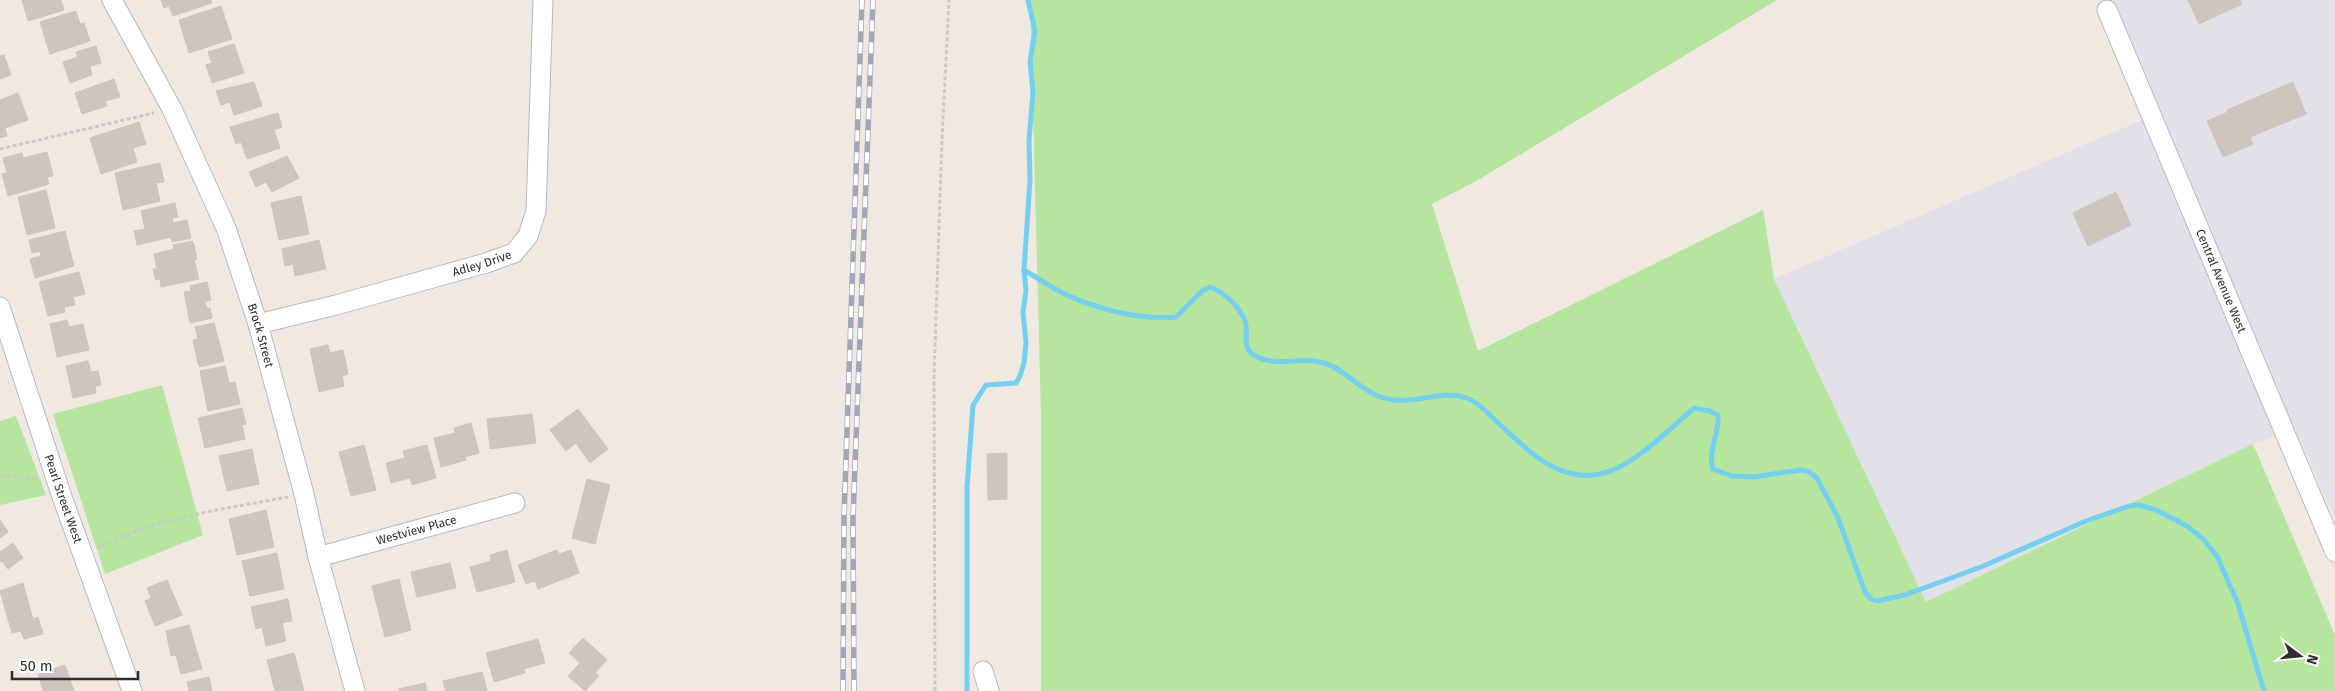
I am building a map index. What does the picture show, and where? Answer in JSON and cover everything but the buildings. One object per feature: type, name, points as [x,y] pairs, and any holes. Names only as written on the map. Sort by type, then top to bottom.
[{"type":"street","name":"Brock Street","points":[[112,0],[172,108],[226,228],[258,324],[304,494],[318,557],[355,691]]},
{"type":"street","name":"Adley Drive","points":[[258,324],[364,297],[486,263],[514,253],[528,236],[536,211],[543,0]]},
{"type":"street","name":"Central Avenue West","points":[[2107,10],[2335,552]]},
{"type":"street","name":"Pearl Street West","points":[[0,307],[56,481],[132,691]]},
{"type":"street","name":"Westview Place","points":[[318,557],[515,502]]},
{"type":"street","points":[[983,671],[989,691]]},
{"type":"path","points":[[934,691],[934,376],[942,139],[950,0]]},
{"type":"path","points":[[0,149],[172,108]]},
{"type":"path","points":[[0,475],[56,481]]},
{"type":"path","points":[[83,555],[125,534],[219,510],[304,494]]},
{"type":"shaded area","points":[[2112,0],[2335,0],[2335,518],[2296,430],[2253,444],[1926,602],[1774,279],[2160,112]]},
{"type":"green space","points":[[1030,0],[1777,0],[1478,180],[1432,204],[1478,351],[1763,210],[1774,279],[1926,602],[2253,444],[2335,635],[2335,691],[1041,691],[1041,414]]},
{"type":"green space","points":[[162,385],[203,535],[105,574],[53,414]]},
{"type":"green space","points":[[16,416],[46,495],[0,505],[0,421]]},
{"type":"waterway","points":[[967,691],[967,487],[973,405],[986,385],[1016,383],[1024,363],[1026,342],[1023,312],[1026,291],[1024,270],[1030,180],[1029,140],[1033,92],[1030,61],[1035,31],[1028,0]]},
{"type":"waterway","points":[[1024,270],[1067,295],[1080,300],[1120,313],[1148,317],[1176,317],[1202,291],[1210,287],[1226,296],[1243,316],[1246,325],[1246,344],[1254,355],[1263,359],[1280,362],[1306,360],[1324,363],[1373,394],[1383,398],[1412,400],[1451,395],[1469,399],[1483,408],[1539,459],[1565,472],[1579,475],[1594,475],[1608,472],[1621,466],[1647,449],[1694,408],[1710,411],[1718,415],[1712,449],[1713,469],[1732,476],[1753,477],[1800,470],[1810,472],[1817,478],[1838,518],[1865,592],[1871,599],[1877,601],[1905,595],[1981,567],[2086,521],[2129,506],[2139,505],[2156,510],[2187,526],[2203,539],[2217,556],[2238,604],[2264,691]]},
{"type":"railway","points":[[843,691],[844,517],[862,0]]},
{"type":"railway","points":[[854,691],[853,518],[873,0]]}]
